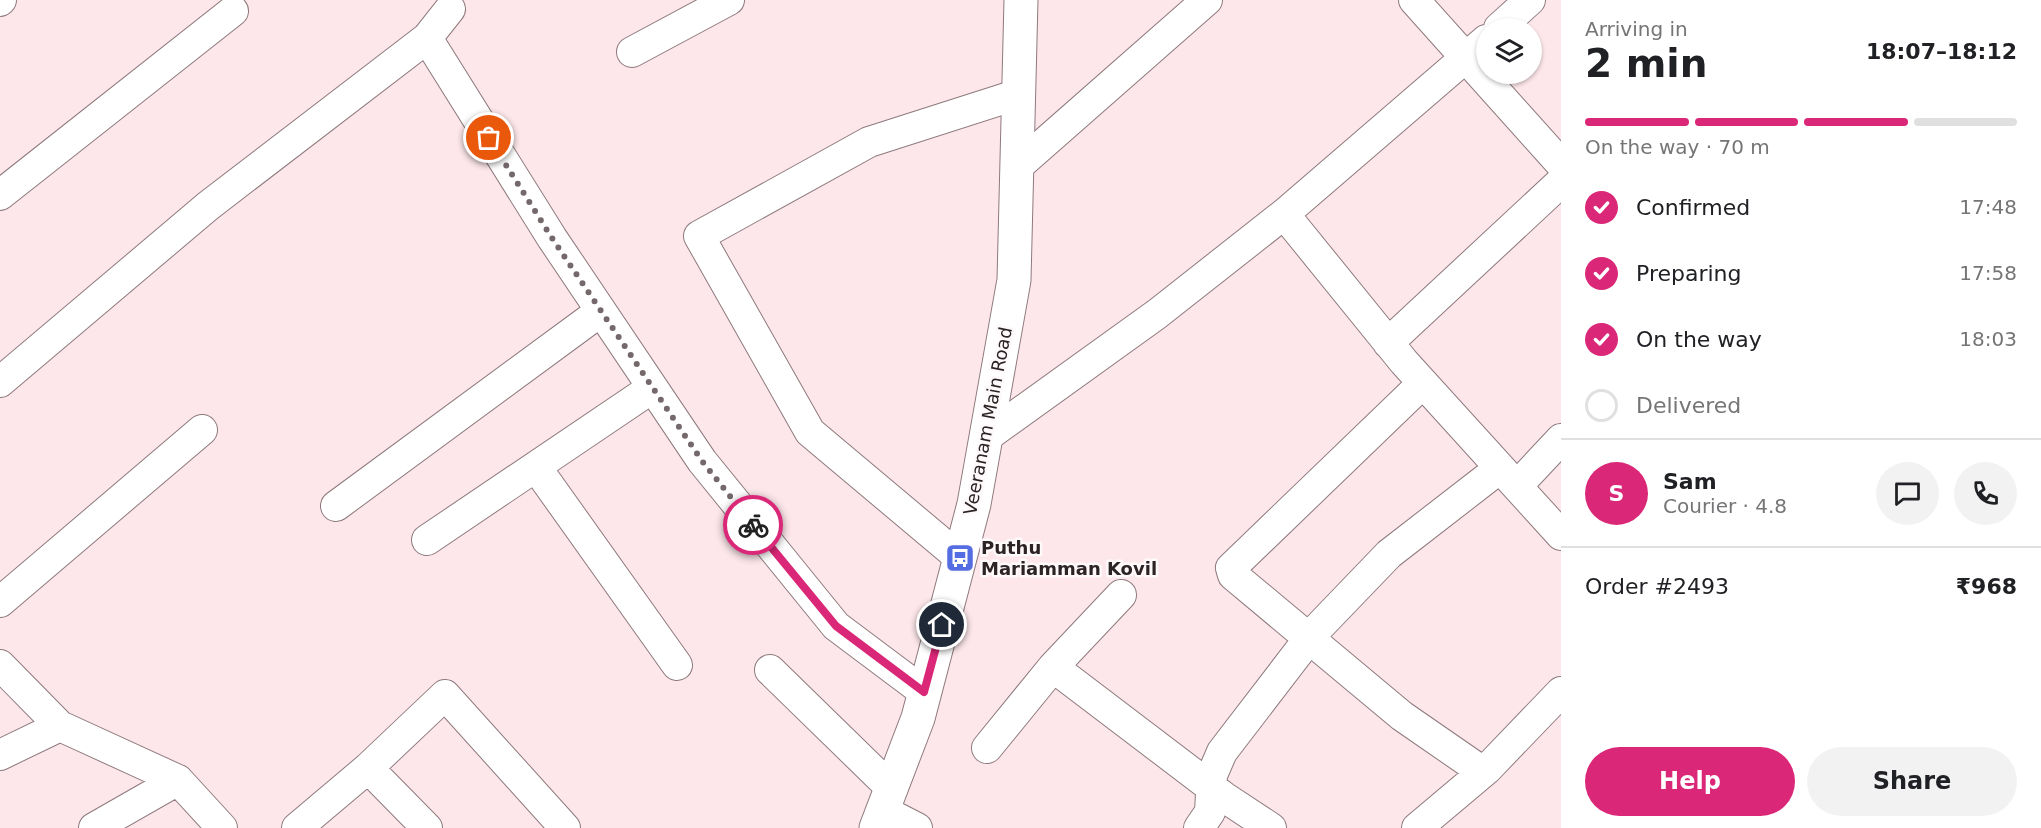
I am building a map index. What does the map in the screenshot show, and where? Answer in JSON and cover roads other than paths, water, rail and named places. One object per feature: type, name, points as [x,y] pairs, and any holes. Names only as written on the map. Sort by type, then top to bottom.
[{"type":"main road","name":"Veeranam Main Road","points":[[883,809],[918,718],[974,504],[1014,280],[1021,0]]},
{"type":"street","points":[[632,52],[729,0]]},
{"type":"street","points":[[1017,167],[1207,0]]},
{"type":"street","points":[[1414,0],[1476,48]]},
{"type":"street","points":[[1510,18],[1530,0]]},
{"type":"street","points":[[0,382],[208,206],[427,38],[452,3]]},
{"type":"street","points":[[0,195],[233,11]]},
{"type":"street","points":[[427,38],[552,238],[702,461],[836,626],[924,692]]},
{"type":"street","points":[[986,437],[1157,314],[1284,214],[1476,50]]},
{"type":"street","points":[[1503,84],[1561,164]]},
{"type":"street","points":[[960,558],[810,432],[699,236],[869,142],[1019,94]]},
{"type":"street","points":[[1388,343],[1561,182]]},
{"type":"street","points":[[1284,214],[1388,343],[1561,535]]},
{"type":"street","points":[[336,506],[601,311]]},
{"type":"street","points":[[1423,383],[1231,568],[1233,575],[1402,716],[1484,772]]},
{"type":"street","points":[[427,540],[652,388]]},
{"type":"street","points":[[0,602],[202,430]]},
{"type":"street","points":[[1199,828],[1210,812],[1212,775],[1222,752],[1309,639],[1389,554],[1509,477],[1561,439]]},
{"type":"street","points":[[536,466],[676,665]]},
{"type":"street","points":[[987,748],[1053,667],[1121,595]]},
{"type":"street","points":[[0,665],[60,726],[178,780],[222,828]]},
{"type":"street","points":[[1053,667],[1211,787],[1271,828]]},
{"type":"street","points":[[770,670],[883,809],[917,828]]},
{"type":"street","points":[[1417,828],[1484,772],[1561,692]]},
{"type":"street","points":[[297,828],[368,768],[445,695],[565,828]]},
{"type":"street","points":[[0,755],[60,726]]},
{"type":"street","points":[[368,768],[427,828]]},
{"type":"street","points":[[94,828],[178,780]]},
{"type":"place","name":"Puthu Mariamman Kovil","points":[[960,558]]}]
